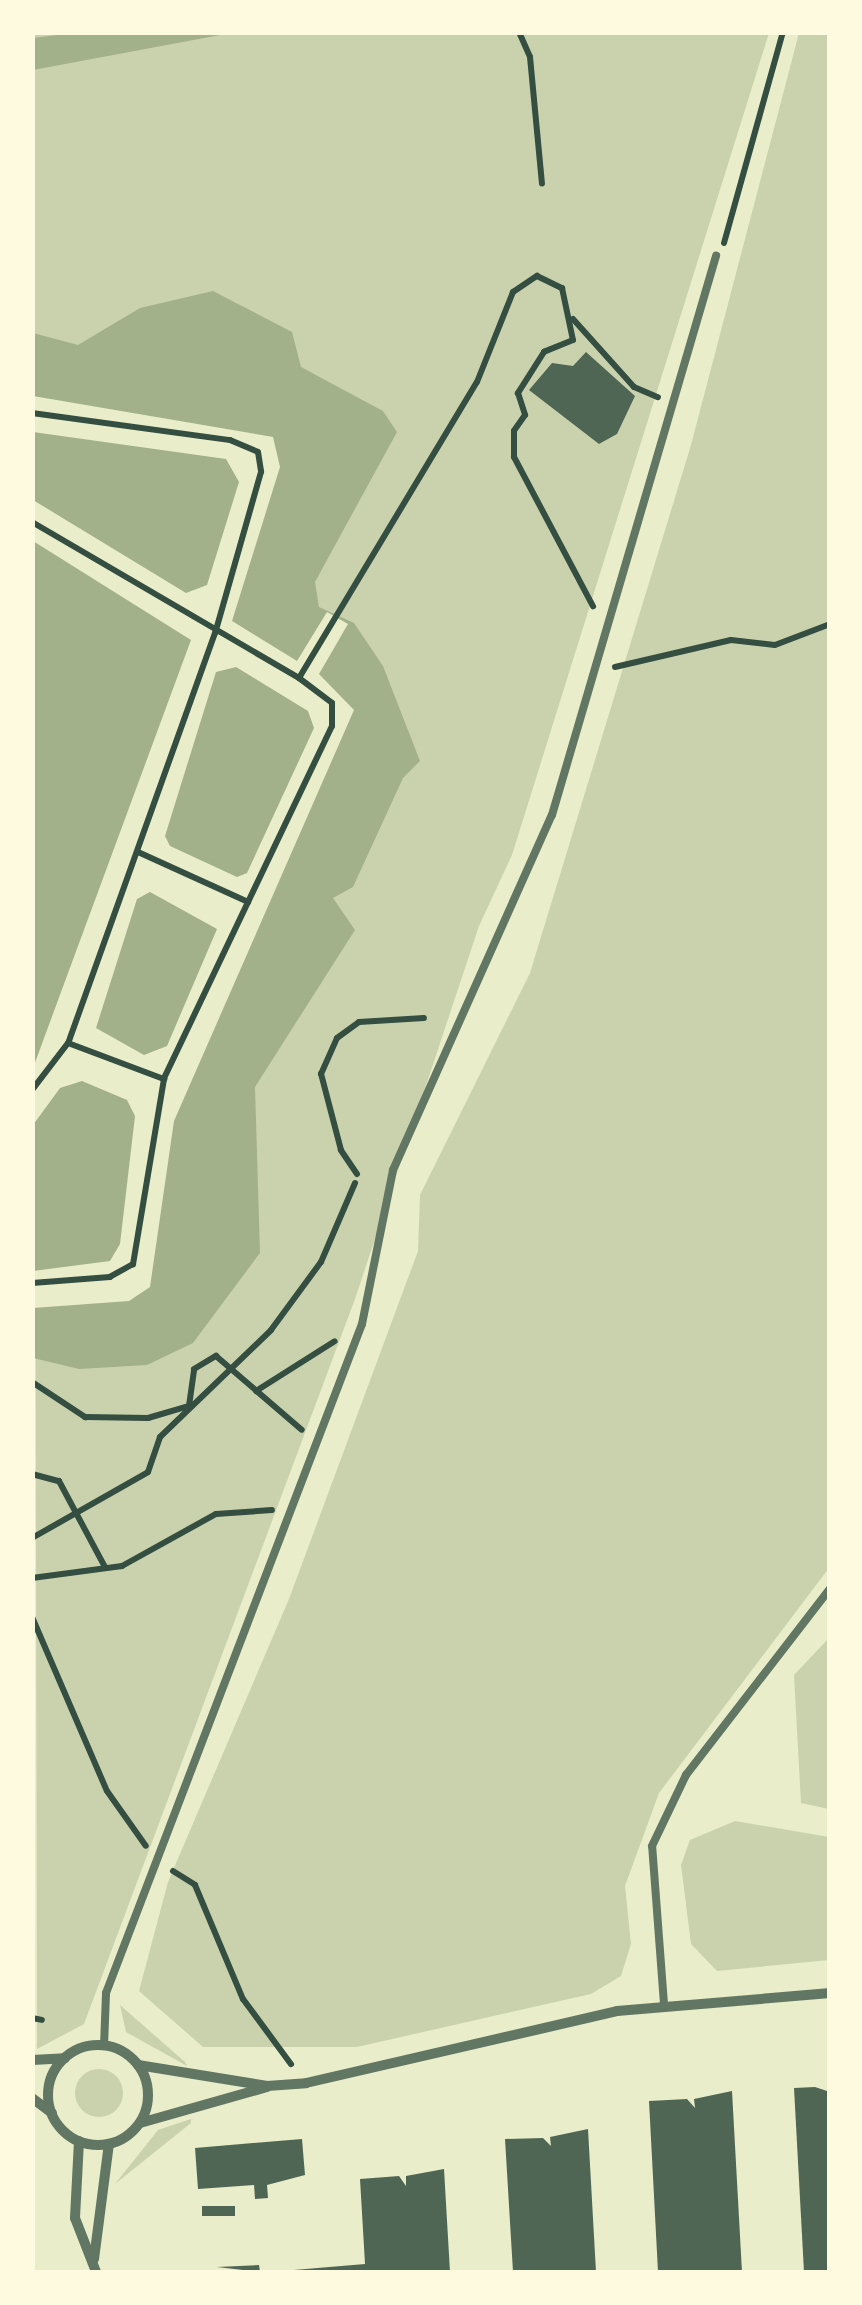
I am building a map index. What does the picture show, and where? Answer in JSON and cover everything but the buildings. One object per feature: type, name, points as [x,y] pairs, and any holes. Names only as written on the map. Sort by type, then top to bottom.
[{"type":"street","points":[[32,2060],[65,2058],[104,2046],[138,2064],[268,2086],[306,2083],[664,2004],[830,1993]]},
{"type":"street","points":[[52,2112],[50,2084],[65,2058]]},
{"type":"street","points":[[138,2064],[148,2094],[140,2123]]},
{"type":"street","points":[[32,2098],[52,2112],[79,2141],[109,2144],[140,2123],[224,2106],[268,2086]]},
{"type":"street","points":[[79,2141],[74,2218],[96,2272]]},
{"type":"street","points":[[93,2260],[109,2144]]},
{"type":"lane","points":[[104,2046],[106,1993],[362,1324],[393,1170],[531,878],[676,403],[716,256]]},
{"type":"lane","points":[[664,2004],[652,1846],[686,1774],[830,1589]]},
{"type":"path","points":[[519,32],[530,57],[542,182]]},
{"type":"path","points":[[716,256],[783,32]]},
{"type":"path","points":[[299,678],[477,382],[513,292],[537,276],[555,280],[572,318],[634,387],[676,403]]},
{"type":"path","points":[[572,318],[573,340],[544,352],[518,393],[526,416],[512,443],[545,522],[609,623]]},
{"type":"path","points":[[32,413],[230,440],[258,452],[261,472],[215,633],[68,1043],[32,1090]]},
{"type":"path","points":[[32,522],[215,633],[299,678],[332,703],[332,726],[164,1078],[133,1264],[110,1278],[32,1283]]},
{"type":"path","points":[[594,668],[731,640],[775,645],[830,624]]},
{"type":"path","points":[[138,852],[248,902]]},
{"type":"path","points":[[358,1174],[341,1150],[322,1074],[337,1038],[358,1022],[424,1018]]},
{"type":"path","points":[[68,1043],[164,1078]]},
{"type":"path","points":[[32,1538],[77,1510],[138,1482],[189,1406],[233,1371],[327,1254],[354,1183]]},
{"type":"path","points":[[256,1391],[362,1324]]},
{"type":"path","points":[[189,1406],[194,1369],[210,1356],[318,1438]]},
{"type":"path","points":[[32,1382],[86,1416],[148,1418],[189,1406]]},
{"type":"path","points":[[32,1474],[59,1481],[105,1567]]},
{"type":"path","points":[[32,1578],[105,1567],[216,1514],[288,1513]]},
{"type":"path","points":[[32,1617],[107,1791],[138,1842],[158,1852],[195,1885],[244,1999],[306,2083]]},
{"type":"shaded area","points":[[80,32],[231,33],[33,70],[33,38]]},
{"type":"shaded area","points":[[33,33],[769,33],[512,855],[479,926],[355,1299],[84,2024],[37,2049]]},
{"type":"shaded area","points":[[799,33],[829,33],[829,1568],[659,1793],[625,1886],[631,1944],[621,1976],[591,1994],[357,2047],[203,2047],[139,1991],[168,1882],[289,1599],[418,1251],[420,1195],[530,973],[691,445]]},
{"type":"shaded area","points":[[213,291],[292,332],[301,367],[383,411],[397,432],[315,582],[319,607],[354,623],[383,666],[420,761],[403,778],[353,887],[333,898],[355,930],[255,1087],[260,1253],[193,1343],[147,1365],[79,1369],[33,1358],[33,333],[78,345],[140,308]]},
{"type":"shaded area","points":[[830,1638],[829,1809],[801,1803],[794,1675]]},
{"type":"shaded area","points":[[735,1821],[829,1837],[829,1960],[717,1971],[691,1944],[681,1865],[690,1840]]},
{"type":"shaded area","points":[[120,2005],[185,2062],[187,2066],[126,2032]]},
{"type":"shaded area","points":[[99,2069],[116,2076],[123,2093],[116,2110],[99,2117],[82,2110],[75,2093],[82,2076]]},
{"type":"shaded area","points":[[191,2119],[191,2123],[115,2184],[158,2130]]},
{"type":"pier","points":[[33,396],[273,437],[280,467],[232,621],[297,661],[327,612],[348,624],[319,674],[354,710],[174,1121],[150,1287],[129,1301],[33,1308],[33,1271],[110,1261],[120,1244],[135,1116],[127,1100],[82,1081],[60,1088],[33,1125],[33,1068],[191,640],[33,541],[33,500],[186,593],[207,585],[239,482],[226,459],[33,432]],"holes":[[[236,667],[308,711],[314,728],[247,873],[237,877],[170,846],[165,836],[216,672]],[[150,892],[217,929],[167,1046],[144,1055],[96,1028],[137,899]]]}]
